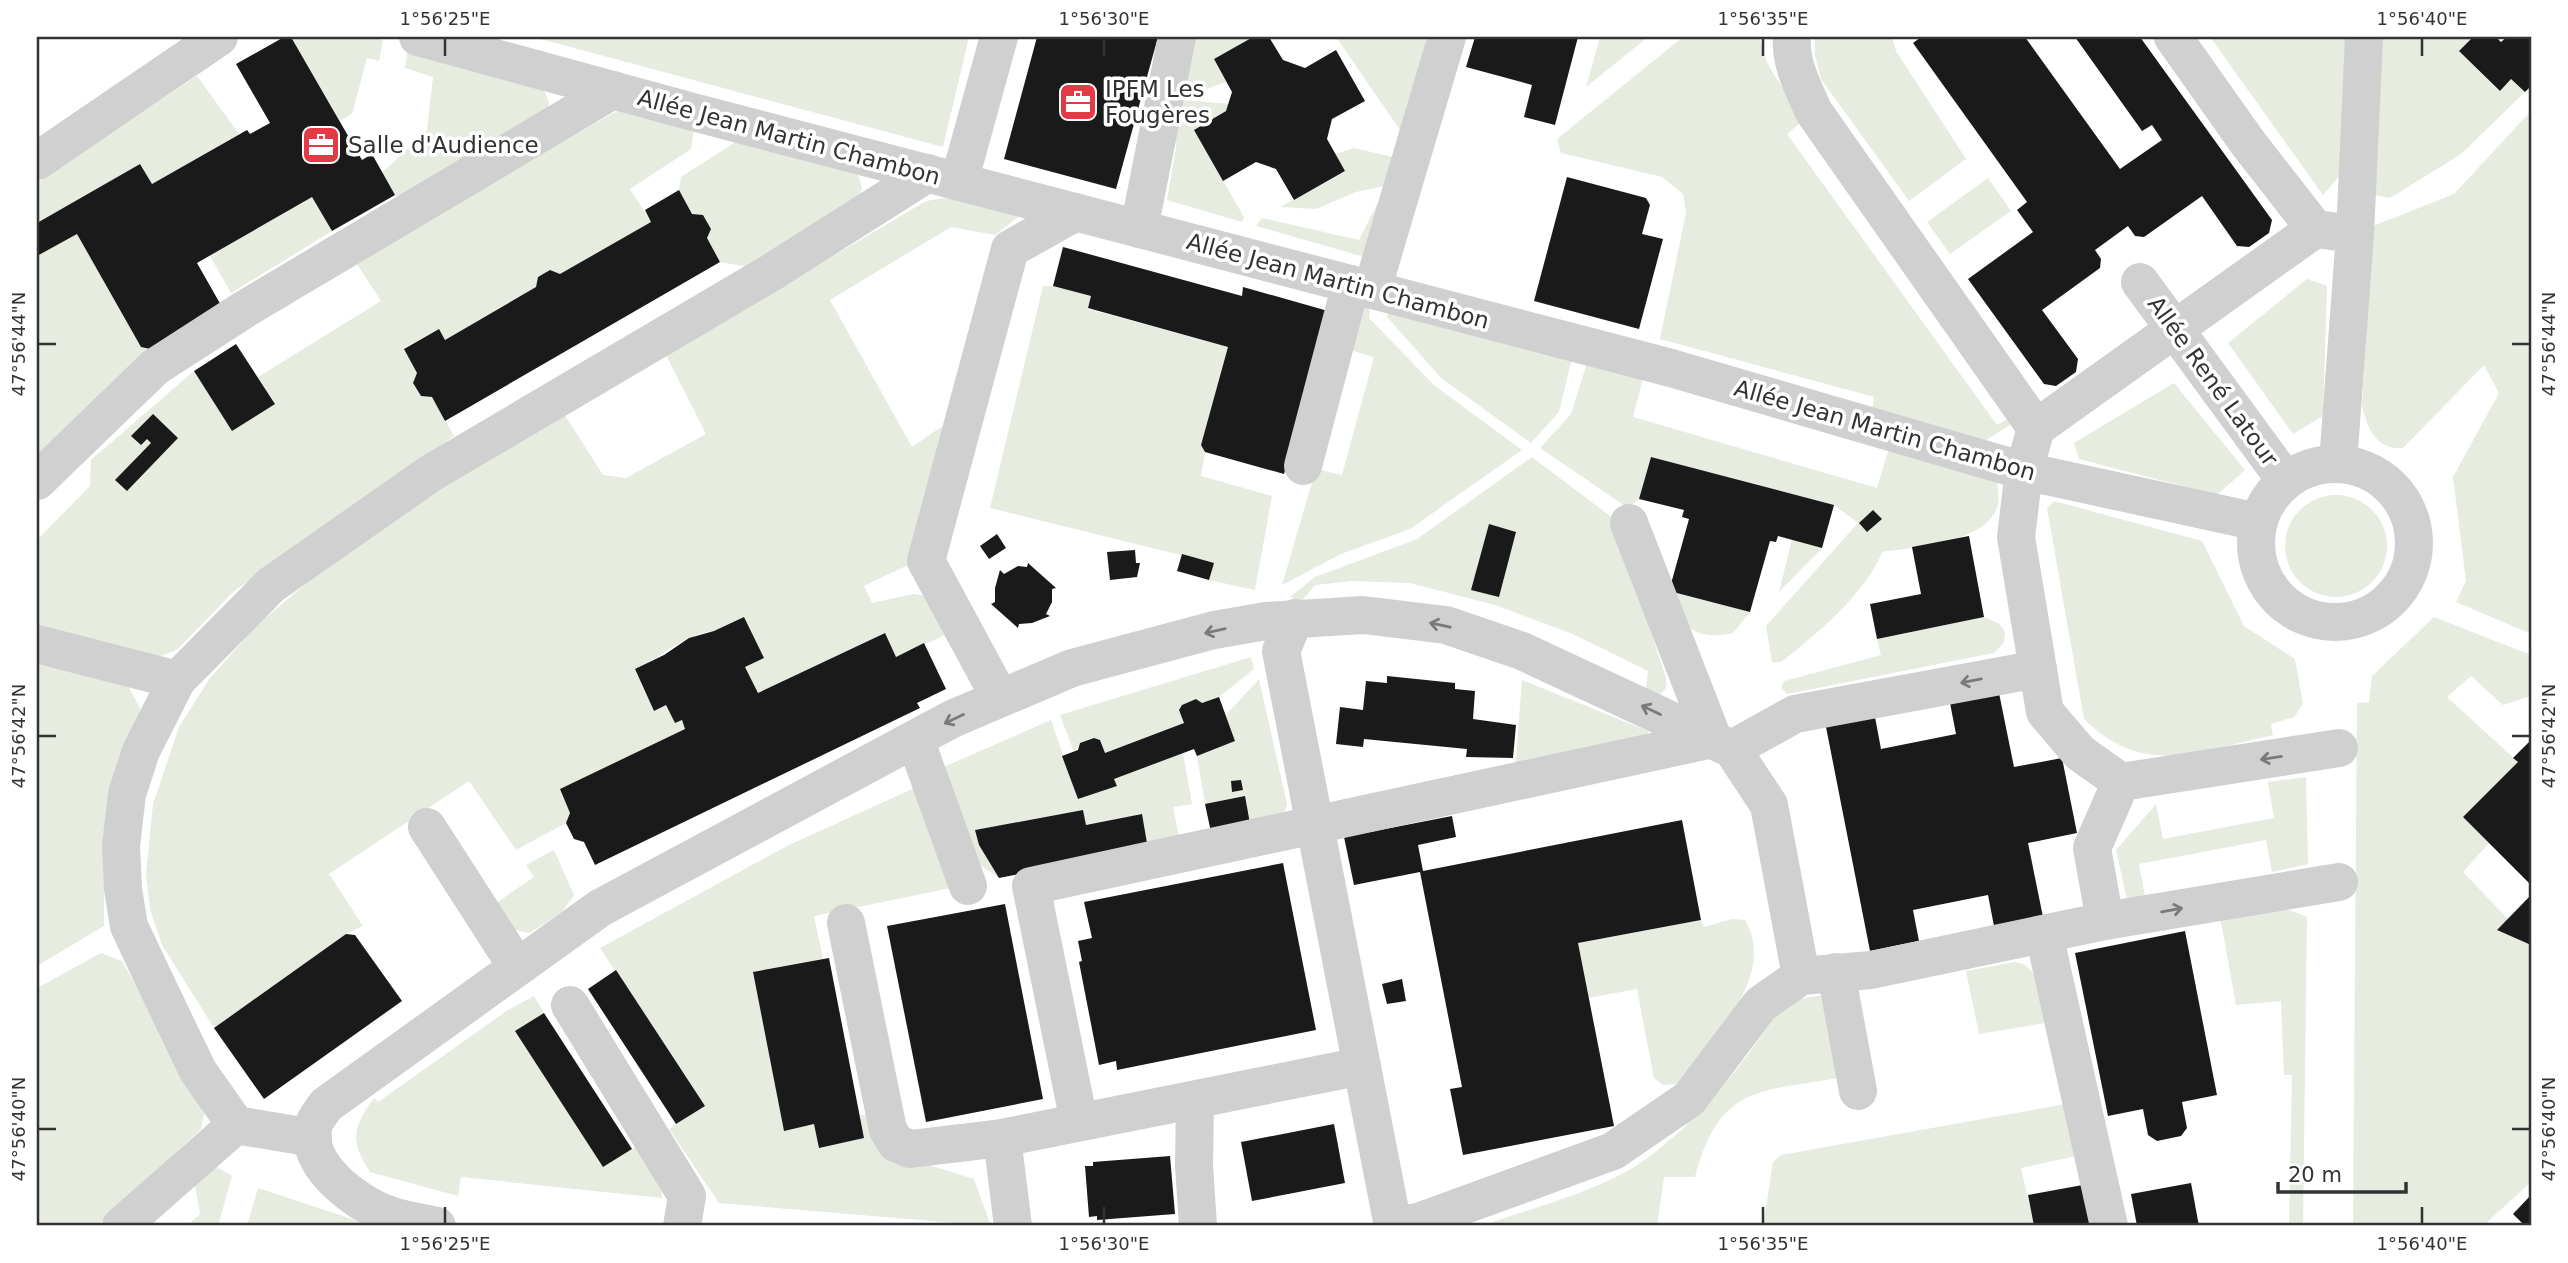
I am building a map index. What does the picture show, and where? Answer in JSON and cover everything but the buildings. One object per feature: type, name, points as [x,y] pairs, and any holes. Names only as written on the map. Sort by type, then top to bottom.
[{"type":"street","points":[[37,161],[219,37]]},
{"type":"street","name":"Allée Jean Martin Chambon","points":[[418,37],[1671,368],[2024,471],[2258,522]]},
{"type":"street","points":[[313,1138],[236,1125],[198,1070],[129,926],[123,889],[121,846],[127,794],[141,751],[177,680],[271,584],[431,473],[772,272],[944,178],[999,37]]},
{"type":"street","points":[[1139,229],[1177,37]]},
{"type":"street","points":[[1303,466],[1447,37]]},
{"type":"street","points":[[1792,37],[1791,51],[1797,74],[1814,112],[2036,428]]},
{"type":"street","points":[[2172,37],[2248,143],[2315,229]]},
{"type":"street","points":[[2338,463],[2355,233],[2364,37]]},
{"type":"street","points":[[37,481],[155,367],[245,309],[613,90]]},
{"type":"street","points":[[1000,698],[926,561],[1010,249],[1076,212]]},
{"type":"street","points":[[2339,748],[2121,782],[2080,753],[2045,712],[2016,537],[2024,471],[2036,428],[2315,229],[2355,233]]},
{"type":"street","name":"Allée René Latour","points":[[2140,282],[2286,481]]},
{"type":"street","points":[[2338,463],[2377,475],[2392,488],[2406,506],[2413,528],[2414,551],[2408,574],[2396,594],[2378,609],[2357,619],[2333,622],[2310,618],[2288,607],[2271,590],[2260,569],[2255,546],[2258,522],[2269,498],[2286,481],[2312,467],[2338,463]]},
{"type":"street","points":[[1629,523],[1722,744],[1769,805],[1818,974],[1858,1091]]},
{"type":"street","points":[[437,1226],[385,1214],[355,1199],[337,1185],[322,1164],[313,1138],[314,1124],[326,1105],[600,908],[951,719],[1072,668],[1214,631],[1295,618],[1363,615],[1446,625],[1522,651],[1722,744]]},
{"type":"street","points":[[1295,618],[1281,651],[1394,1226],[1418,1222],[1613,1151],[1689,1100],[1761,1004],[1818,974],[1871,970],[2105,922],[2339,882]]},
{"type":"street","points":[[37,643],[177,680]]},
{"type":"street","points":[[1079,1122],[1031,886],[1315,824],[1722,744],[1795,714],[2038,669]]},
{"type":"street","points":[[915,738],[968,886]]},
{"type":"street","points":[[2105,922],[2092,848],[2121,782]]},
{"type":"street","points":[[427,827],[517,967]]},
{"type":"street","points":[[846,923],[888,1130],[896,1143],[910,1149],[1002,1138],[1195,1102],[1362,1066]]},
{"type":"street","points":[[2044,934],[2109,1226]]},
{"type":"street","points":[[570,1005],[687,1196],[682,1226]]},
{"type":"street","points":[[1195,1102],[1194,1165],[1198,1226]]},
{"type":"street","points":[[121,1226],[236,1125]]},
{"type":"street","points":[[1002,1138],[1013,1226]]},
{"type":"shaded area","points":[[291,37],[368,37],[383,40],[379,61],[367,58],[352,114],[340,121]]},
{"type":"shaded area","points":[[533,37],[969,37],[943,147]]},
{"type":"shaded area","points":[[1193,37],[1253,37],[1214,59],[1226,82],[1204,90],[1179,86]]},
{"type":"shaded area","points":[[1336,37],[1431,37],[1405,137]]},
{"type":"shaded area","points":[[1600,37],[1648,37],[1586,87]]},
{"type":"shaded area","points":[[1683,37],[1760,37],[1771,69],[1806,118],[1787,134],[1997,425],[2013,416],[2016,421],[1985,441],[1872,410],[1874,397],[1660,339],[1686,213],[1683,194],[1662,177],[1561,153],[1557,139]]},
{"type":"shaded area","points":[[1815,37],[1892,37],[1896,51],[1966,159],[1909,201],[1821,79],[1815,56]]},
{"type":"shaded area","points":[[2210,37],[2349,37],[2342,173],[2323,195]]},
{"type":"shaded area","points":[[2380,37],[2473,37],[2460,51],[2499,91],[2511,79],[2525,92],[2461,154],[2390,198],[2374,195]]},
{"type":"shaded area","points":[[408,47],[542,85],[549,103],[547,116],[404,200],[395,195],[382,173],[427,130],[433,77],[405,68]]},
{"type":"shaded area","points":[[197,76],[239,134],[152,184],[140,164],[37,223],[37,183]]},
{"type":"shaded area","points":[[1175,99],[1229,104],[1226,111],[1194,130],[1244,217],[1242,222],[1167,200],[1176,148]]},
{"type":"shaded area","points":[[621,109],[694,128],[691,149],[630,189],[651,222],[560,274],[550,270],[538,277],[536,287],[445,340],[438,329],[404,348],[417,373],[413,383],[421,396],[432,397],[454,436],[233,592],[178,649],[159,657],[37,630],[37,540],[90,486],[91,460],[194,371],[232,430],[275,403],[258,377],[381,301],[353,258]]},
{"type":"shaded area","points":[[2531,111],[2531,634],[2456,602],[2466,581],[2453,477],[2499,393],[2484,365],[2403,448],[2386,446],[2380,442],[2370,430],[2362,406],[2373,226],[2454,194]]},
{"type":"shaded area","points":[[742,138],[857,171],[862,188],[856,205],[748,267],[720,262],[707,238],[711,228],[703,215],[692,214],[679,190],[681,177]]},
{"type":"shaded area","points":[[1354,148],[1397,158],[1389,185],[1356,192],[1316,209],[1280,207],[1345,172],[1335,154]]},
{"type":"shaded area","points":[[1988,178],[2011,211],[1950,254],[1927,222]]},
{"type":"shaded area","points":[[957,196],[1018,217],[995,235],[951,227],[830,300],[912,447],[941,427],[949,440],[912,563],[864,586],[872,603],[913,594],[928,596],[945,635],[896,657],[884,633],[758,693],[745,667],[763,658],[714,631],[683,641],[635,670],[654,711],[666,705],[675,723],[682,720],[685,729],[560,789],[570,813],[566,823],[516,850],[469,781],[329,874],[363,926],[346,934],[214,1028],[162,945],[150,909],[146,874],[153,804],[179,727],[210,678],[257,625],[385,517],[561,409],[603,475],[626,478],[706,434],[664,351],[810,270],[926,201]]},
{"type":"shaded area","points":[[312,197],[332,231],[231,293],[210,256]]},
{"type":"shaded area","points":[[1378,202],[1386,205],[1375,246],[1361,256],[1256,226],[1262,218],[1359,240]]},
{"type":"shaded area","points":[[77,234],[141,347],[150,349],[37,462],[37,256]]},
{"type":"shaded area","points":[[2307,279],[2327,286],[2323,416],[2293,434],[2228,343]]},
{"type":"shaded area","points":[[1043,286],[1091,296],[1088,309],[1228,347],[1201,445],[1205,452],[1201,476],[1272,496],[1255,590],[1209,580],[1213,563],[990,508]]},
{"type":"shaded area","points":[[1358,303],[1370,307],[1369,318],[1435,386],[1522,450],[1410,529],[1341,554],[1282,585],[1316,469],[1342,475],[1374,357],[1347,349]]},
{"type":"shaded area","points":[[1389,311],[1572,358],[1559,412],[1531,443],[1441,378],[1387,317]]},
{"type":"shaded area","points":[[1588,360],[1644,375],[1633,417],[1877,488],[1890,445],[1997,481],[1998,504],[1992,517],[1966,535],[1930,545],[1882,552],[1865,582],[1839,612],[1781,662],[1772,662],[1766,626],[1858,523],[1834,505],[1651,457],[1639,499],[1628,508],[1540,448],[1571,414]]},
{"type":"shaded area","points":[[2174,383],[2245,470],[2217,495],[2079,459],[2074,443]]},
{"type":"shaded area","points":[[1532,457],[1614,519],[1666,678],[1666,688],[1660,695],[1646,690],[1648,671],[1573,634],[1495,605],[1410,583],[1352,581],[1315,585],[1301,602],[1290,597],[1315,577],[1417,539]]},
{"type":"shaded area","points":[[2336,495],[2355,499],[2372,510],[2383,527],[2387,546],[2383,565],[2372,582],[2355,593],[2336,597],[2317,593],[2300,582],[2289,565],[2285,546],[2289,527],[2300,510],[2317,499]]},
{"type":"shaded area","points":[[2054,501],[2202,541],[2244,626],[2295,659],[2303,704],[2294,717],[2271,724],[2273,735],[2174,756],[2151,755],[2129,749],[2107,738],[2084,719],[2047,508]]},
{"type":"shaded area","points":[[1792,539],[1822,548],[1779,592]]},
{"type":"shaded area","points":[[1669,591],[1750,612],[1733,633],[1699,633],[1684,622]]},
{"type":"shaded area","points":[[1984,617],[1998,623],[2005,632],[2004,642],[1994,653],[1787,694],[1781,688],[1784,681],[1881,655],[1877,639]]},
{"type":"shaded area","points":[[2434,617],[2531,655],[2531,696],[2503,705],[2471,676],[2447,697],[2518,762],[2463,817],[2489,843],[2463,872],[2508,919],[2497,930],[2531,945],[2531,1182],[2483,1226],[2353,1226],[2357,703],[2369,702],[2372,676]]},
{"type":"shaded area","points":[[1251,657],[1254,669],[1219,697],[1202,703],[1196,699],[1182,705],[1179,710],[1184,723],[1105,753],[1100,740],[1094,738],[1080,743],[1074,752],[1060,715]]},
{"type":"shaded area","points":[[37,658],[128,686],[141,710],[104,877],[104,926],[37,966]]},
{"type":"shaded area","points":[[1259,679],[1287,804],[1283,817],[1251,829],[1205,804],[1197,756],[1235,741],[1226,715]]},
{"type":"shaded area","points":[[1522,680],[1648,731],[1648,748],[1515,771]]},
{"type":"shaded area","points":[[1051,720],[1078,799],[1117,786],[1114,779],[1183,753],[1192,804],[1173,807],[1180,842],[1148,849],[1141,814],[1086,825],[1083,810],[976,830],[979,845],[999,878],[977,863],[937,770]]},
{"type":"shaded area","points":[[2306,777],[2308,864],[2272,872],[2266,840],[2139,864],[2145,896],[2127,900],[2116,850],[2156,804],[2163,839],[2274,818],[2268,782]]},
{"type":"shaded area","points":[[921,785],[951,888],[814,916],[823,959],[753,973],[784,1130],[814,1124],[820,1147],[864,1138],[860,1115],[873,1114],[913,1160],[974,1179],[991,1226],[719,1203],[669,1129],[704,1106],[600,948],[789,845]]},
{"type":"shaded area","points":[[554,850],[574,895],[562,912],[530,933],[509,929],[493,905],[534,877],[526,865]]},
{"type":"shaded area","points":[[2266,910],[2289,910],[2307,917],[2303,1226],[2289,1226],[2292,1075],[2284,1075],[2281,1001],[2236,1005],[2220,917]]},
{"type":"shaded area","points":[[1732,919],[1745,920],[1753,942],[1753,964],[1747,986],[1721,1029],[1676,1084],[1663,1085],[1654,1078],[1637,989],[1588,998],[1578,943],[1701,920],[1704,927]]},
{"type":"shaded area","points":[[101,953],[122,961],[205,1109],[201,1129],[97,1226],[37,1226],[37,988]]},
{"type":"shaded area","points":[[2015,962],[2031,970],[2035,977],[2046,1023],[1979,1034],[1966,971]]},
{"type":"shaded area","points":[[1824,995],[1838,1078],[1763,1092],[1745,1099],[1729,1110],[1716,1126],[1705,1147],[1695,1177],[1664,1177],[1657,1226],[1482,1226],[1588,1189],[1646,1159],[1685,1127],[1719,1091],[1778,1012],[1791,1000]]},
{"type":"shaded area","points":[[534,996],[544,1013],[516,1031],[603,1167],[639,1145],[661,1184],[662,1198],[461,1177],[458,1196],[370,1172],[359,1152],[356,1135],[361,1118],[374,1098],[378,1102],[508,1010]]},
{"type":"shaded area","points":[[2071,1103],[2081,1155],[2021,1168],[2034,1226],[1763,1226],[1773,1162],[1781,1155]]},
{"type":"shaded area","points":[[212,1164],[232,1176],[218,1226],[187,1226],[200,1214],[194,1179]]},
{"type":"shaded area","points":[[258,1188],[373,1226],[247,1226]]},
{"type":"place","name":"IPFM Les Fougères","points":[[1078,102]]},
{"type":"place","name":"Salle d'Audience","points":[[321,145]]}]
